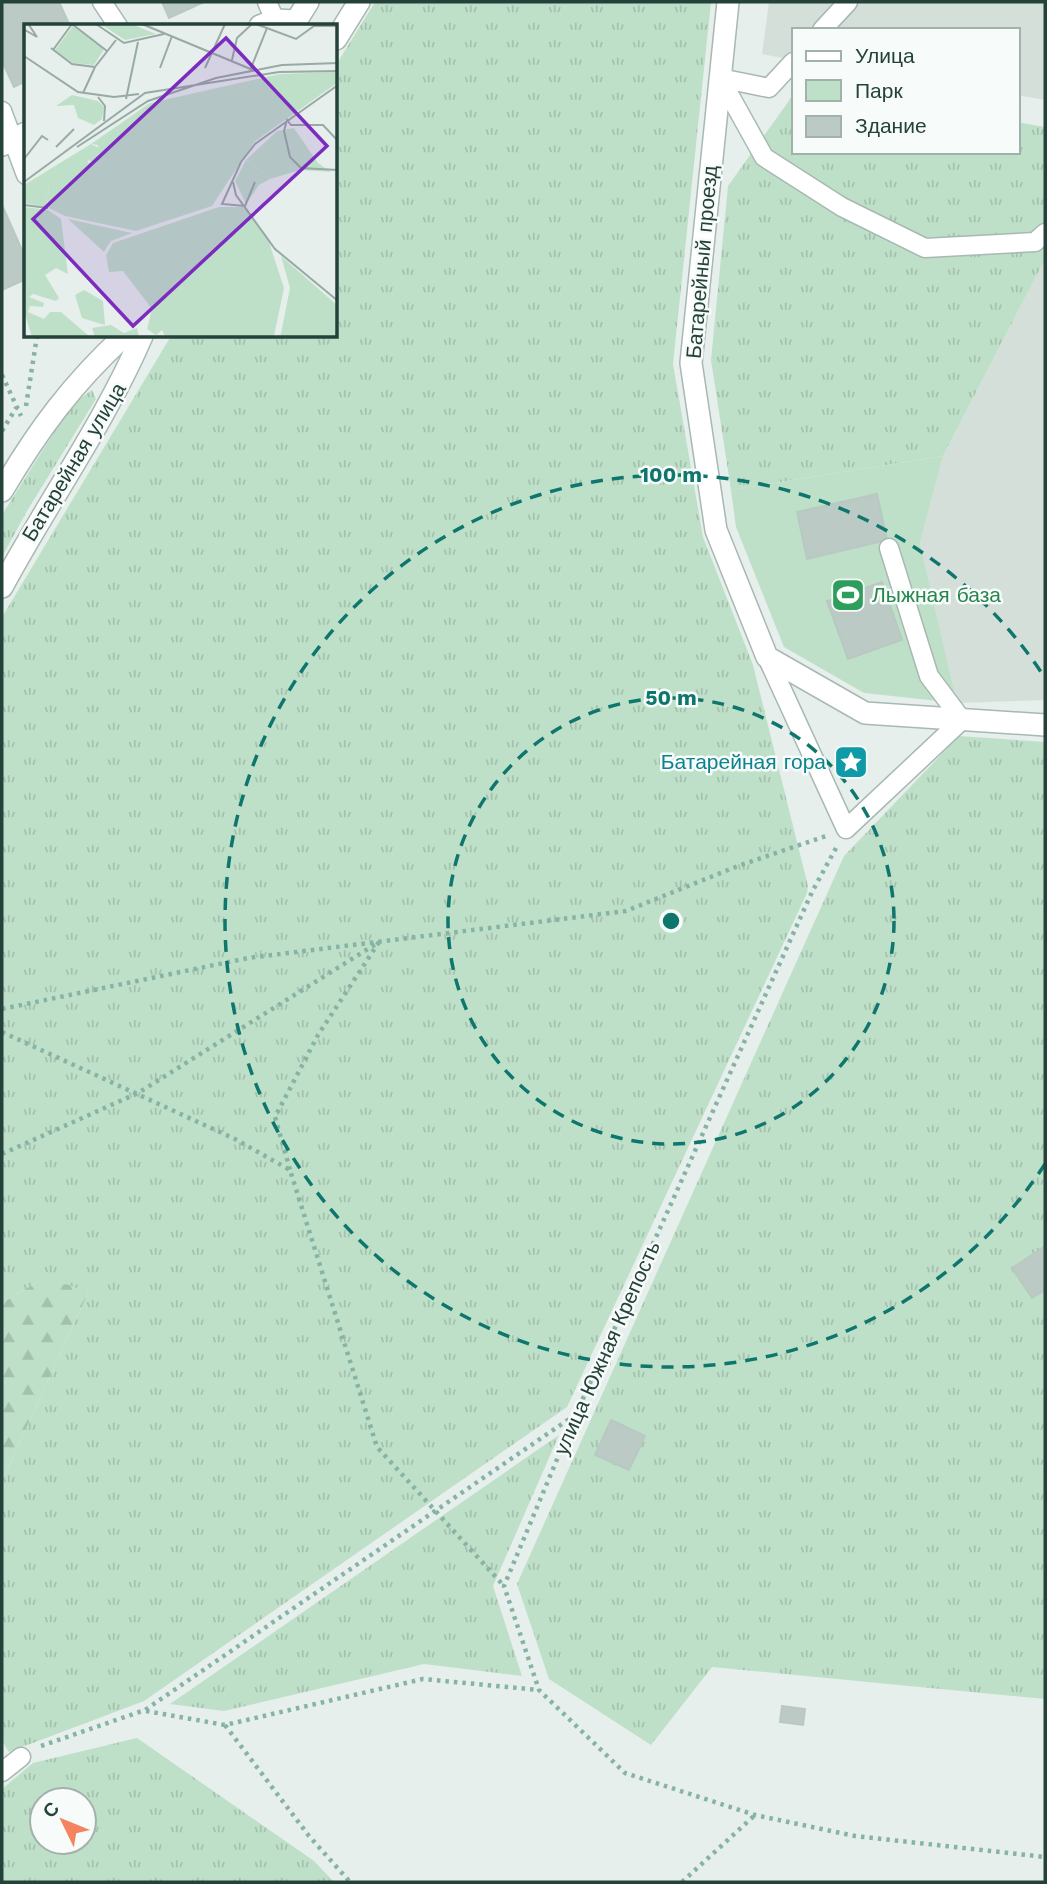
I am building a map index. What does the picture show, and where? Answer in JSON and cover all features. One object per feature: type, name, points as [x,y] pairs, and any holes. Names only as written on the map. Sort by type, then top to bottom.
[{"type":"street","points":[[278,19],[308,2]]},
{"type":"street","points":[[338,36],[359,2]]},
{"type":"street","name":"Батарейный проезд","points":[[728,2],[691,363],[716,530],[767,657]]},
{"type":"street","name":"Батарейная улица","points":[[2,491],[47,420],[83,374],[122,338]]},
{"type":"street","name":"Батарейная улица","points":[[2,587],[40,517],[119,389],[141,338]]},
{"type":"street","points":[[767,657],[865,713],[1045,725]]},
{"type":"lane","points":[[102,2],[117,24]]},
{"type":"lane","points":[[824,28],[848,2]]},
{"type":"lane","points":[[720,78],[769,88],[792,63]]},
{"type":"lane","points":[[720,78],[764,157],[842,207],[925,248],[1035,243],[1045,233]]},
{"type":"lane","points":[[2,111],[24,169]]},
{"type":"lane","points":[[846,829],[962,720],[929,676],[889,548]]},
{"type":"lane","name":"Батарейный проезд","points":[[767,657],[846,829]]},
{"type":"lane","points":[[2,1772],[21,1757]]},
{"type":"path","points":[[2,376],[24,422],[37,338]]},
{"type":"path","points":[[2,430],[17,408]]},
{"type":"path","points":[[2,1009],[248,958],[626,911],[738,866],[846,829]]},
{"type":"path","name":"улица Южная Крепость","points":[[503,1586],[576,1414],[811,892],[846,829]]},
{"type":"path","points":[[2,1154],[138,1093],[379,942]]},
{"type":"path","points":[[379,942],[318,1035],[275,1117],[377,1447],[503,1586],[539,1690],[625,1773],[755,1815],[855,1836],[1045,1857]]},
{"type":"path","points":[[2,1032],[235,1139],[290,1170]]},
{"type":"path","points":[[21,1757],[44,1745],[145,1710],[576,1414]]},
{"type":"path","points":[[145,1710],[225,1725],[423,1679],[539,1690]]},
{"type":"path","points":[[225,1725],[309,1836],[350,1882]]},
{"type":"path","points":[[682,1882],[755,1815]]},
{"type":"shaded area","points":[[769,2],[1045,2],[1045,100],[1019,95],[1019,28],[792,28],[792,60],[762,54]]},
{"type":"shaded area","points":[[1045,259],[1045,700],[957,703],[920,543],[943,456]]},
{"type":"green space","points":[[375,2],[711,2],[673,364],[703,537],[753,665],[808,886],[807,893],[567,1407],[144,1701],[9,1752],[2,1741],[2,1481],[88,1293],[39,1281],[2,1303],[2,617],[170,338],[338,338],[338,62]]},
{"type":"green space","points":[[792,96],[792,154],[1019,154],[1019,122],[1045,127],[1045,259],[943,456],[731,490],[711,360],[728,186]]},
{"type":"green space","points":[[92,390],[96,399],[2,557],[2,515],[71,405]]},
{"type":"green space","name":"Лыжная база","points":[[943,456],[920,543],[957,703],[864,693],[784,647],[736,527],[731,490]]},
{"type":"green space","points":[[959,736],[1045,742],[1045,1699],[712,1667],[651,1745],[549,1679],[517,1584],[844,856]]},
{"type":"green space","points":[[39,1281],[70,1285],[88,1293],[2,1481],[2,1303]]},
{"type":"green space","points":[[559,1435],[493,1586],[522,1676],[424,1664],[224,1711],[170,1704]]},
{"type":"green space","points":[[137,1738],[314,1861],[334,1882],[2,1882],[2,1789],[33,1763]]},
{"type":"building","points":[[2,2],[59,2],[69,24],[24,24],[24,82],[14,87],[2,61]]},
{"type":"building","points":[[162,2],[204,2],[169,18]]},
{"type":"building","points":[[2,205],[24,254],[24,280],[2,290]]},
{"type":"building","points":[[877,494],[887,540],[807,559],[797,512]]},
{"type":"building","points":[[882,582],[902,640],[848,659],[827,601]]},
{"type":"building","points":[[1045,1246],[1045,1290],[1032,1298],[1012,1268]]},
{"type":"building","points":[[611,1420],[645,1436],[629,1470],[595,1455]]},
{"type":"building","points":[[782,1706],[805,1709],[803,1725],[780,1722]]},
{"type":"place","name":"Лыжная база","points":[[848,595]]},
{"type":"place","name":"Батарейная гора","points":[[851,762]]}]
